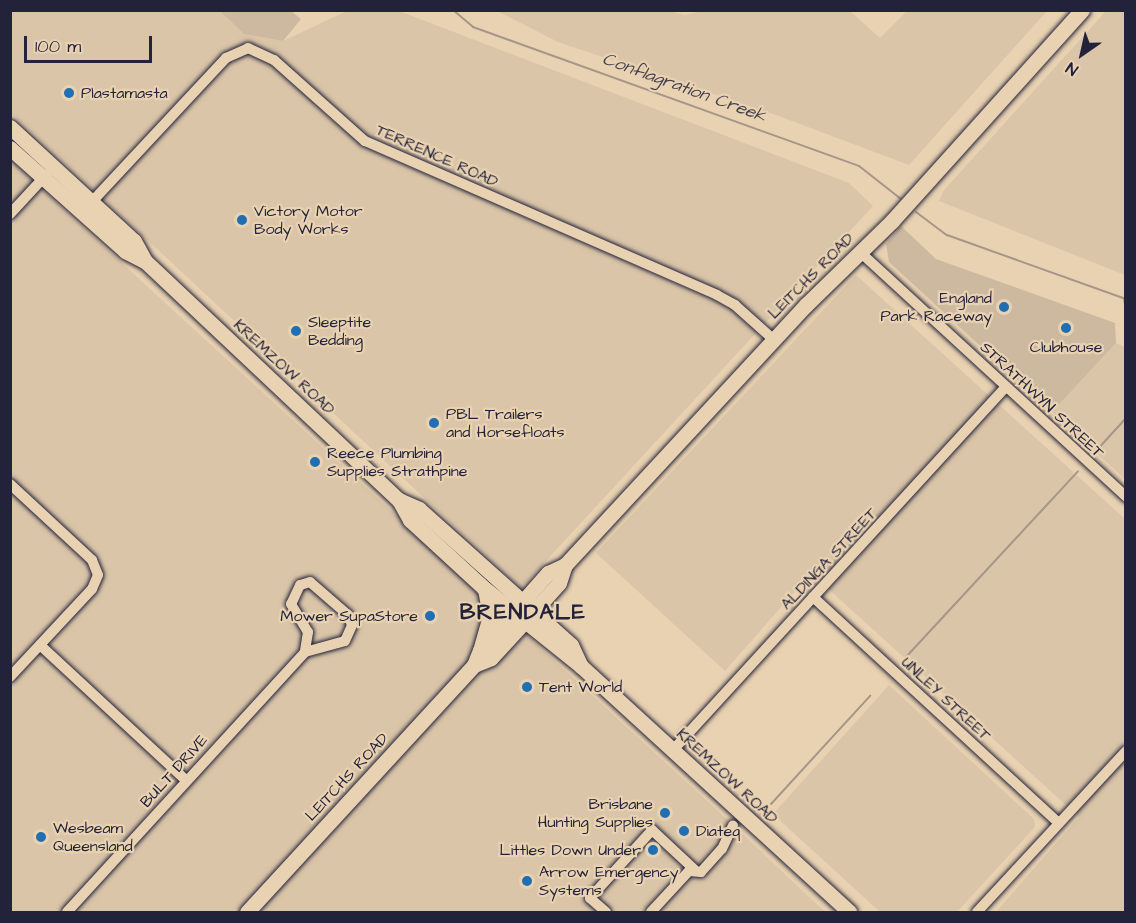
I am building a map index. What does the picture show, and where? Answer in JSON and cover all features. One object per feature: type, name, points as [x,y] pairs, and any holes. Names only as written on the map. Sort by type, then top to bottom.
[{"type":"street","name":"LEITCHS ROAD","points":[[474,665],[490,658],[548,573],[565,565],[774,340],[926,185],[1079,11]]},
{"type":"street","name":"TERRENCE ROAD","points":[[87,207],[226,58],[240,49],[257,50],[274,60],[365,141],[717,295],[735,305],[774,340]]},
{"type":"street","name":"KREMZOW ROAD","points":[[10,127],[49,172],[87,207],[134,241],[145,261],[399,500],[410,520],[484,588],[523,612]]},
{"type":"street","name":"KREMZOW ROAD","points":[[10,148],[49,172]]},
{"type":"street","points":[[10,214],[49,172]]},
{"type":"street","name":"STRATHWYN STREET","points":[[860,252],[1125,496]]},
{"type":"street","name":"ALDINGA STREET","points":[[673,750],[1006,387]]},
{"type":"street","points":[[10,484],[93,560],[98,569],[95,586],[10,677]]},
{"type":"street","name":"KREMZOW ROAD","points":[[399,500],[419,509],[523,612],[849,912]]},
{"type":"street","points":[[310,582],[348,615],[352,625],[345,641],[305,652],[308,632],[291,604],[300,585],[310,582]]},
{"type":"street","points":[[480,650],[490,615],[490,598],[484,588]]},
{"type":"street","name":"UNLEY STREET","points":[[813,597],[1059,823]]},
{"type":"street","name":"LEITCHS ROAD","points":[[247,912],[474,665],[480,650],[523,612]]},
{"type":"street","points":[[40,645],[186,780]]},
{"type":"street","name":"BULT DRIVE","points":[[68,912],[305,652]]},
{"type":"street","points":[[977,912],[1125,751]]},
{"type":"street","points":[[651,912],[688,871],[701,872],[722,849],[733,825]]},
{"type":"street","points":[[606,912],[590,898],[652,830],[696,872]]},
{"type":"shaded area","points":[[667,10],[685,15],[705,10],[850,11],[880,38],[907,11],[1047,11],[909,165],[776,115],[558,42],[497,11]]},
{"type":"shaded area","points":[[10,11],[220,11],[244,34],[283,41],[347,11],[399,11],[849,183],[873,206],[521,588],[11,113]]},
{"type":"shaded area","points":[[220,11],[291,11],[301,19],[283,41],[244,34]]},
{"type":"shaded area","points":[[1106,11],[1125,11],[1125,275],[939,201],[944,190]]},
{"type":"shaded area","points":[[10,160],[733,825],[825,912],[11,912]]},
{"type":"shaded area","name":"England Park Raceway","points":[[901,226],[936,259],[1115,323],[1116,343],[1052,412],[889,262],[886,244]]},
{"type":"shaded area","points":[[856,275],[1125,519],[1125,912],[996,912],[1079,817],[811,573],[725,671],[596,553]]},
{"type":"shaded area","points":[[1116,343],[1125,347],[1125,479],[1052,412]]},
{"type":"shaded area","points":[[889,685],[1034,819],[1035,827],[957,912],[880,912],[773,814]]},
{"type":"waterway","name":"Conflagration Creek","points":[[453,10],[473,27],[859,166],[901,199]]},
{"type":"waterway","name":"Conflagration Creek","points":[[916,212],[947,235],[1126,299]]},
{"type":"waterway","points":[[1124,298],[1126,310]]},
{"type":"waterway","points":[[1096,451],[1126,418]]},
{"type":"waterway","points":[[906,657],[1078,471]]},
{"type":"waterway","points":[[771,804],[870,696]]},
{"type":"place","name":"Plastamasta","points":[[69,93]]},
{"type":"place","name":"Victory Motor Body Works","points":[[242,220]]},
{"type":"place","name":"England Park Raceway","points":[[1004,307]]},
{"type":"place","name":"Clubhouse","points":[[1066,328]]},
{"type":"place","name":"Sleeptite Bedding","points":[[296,331]]},
{"type":"place","name":"PBL Trailers and Horsefloats","points":[[434,423]]},
{"type":"place","name":"Reece Plumbing Supplies Strathpine","points":[[315,462]]},
{"type":"place","name":"Mower SupaStore","points":[[430,616]]},
{"type":"place","name":"Tent World","points":[[527,687]]},
{"type":"place","name":"Brisbane Hunting Supplies","points":[[665,813]]},
{"type":"place","name":"Diateq","points":[[684,831]]},
{"type":"place","name":"Wesbeam Queensland","points":[[41,837]]},
{"type":"place","name":"Littles Down Under","points":[[653,850]]},
{"type":"place","name":"Arrow Emergency Systems","points":[[527,881]]},
{"type":"district","name":"BRENDALE","points":[[523,613]]}]
